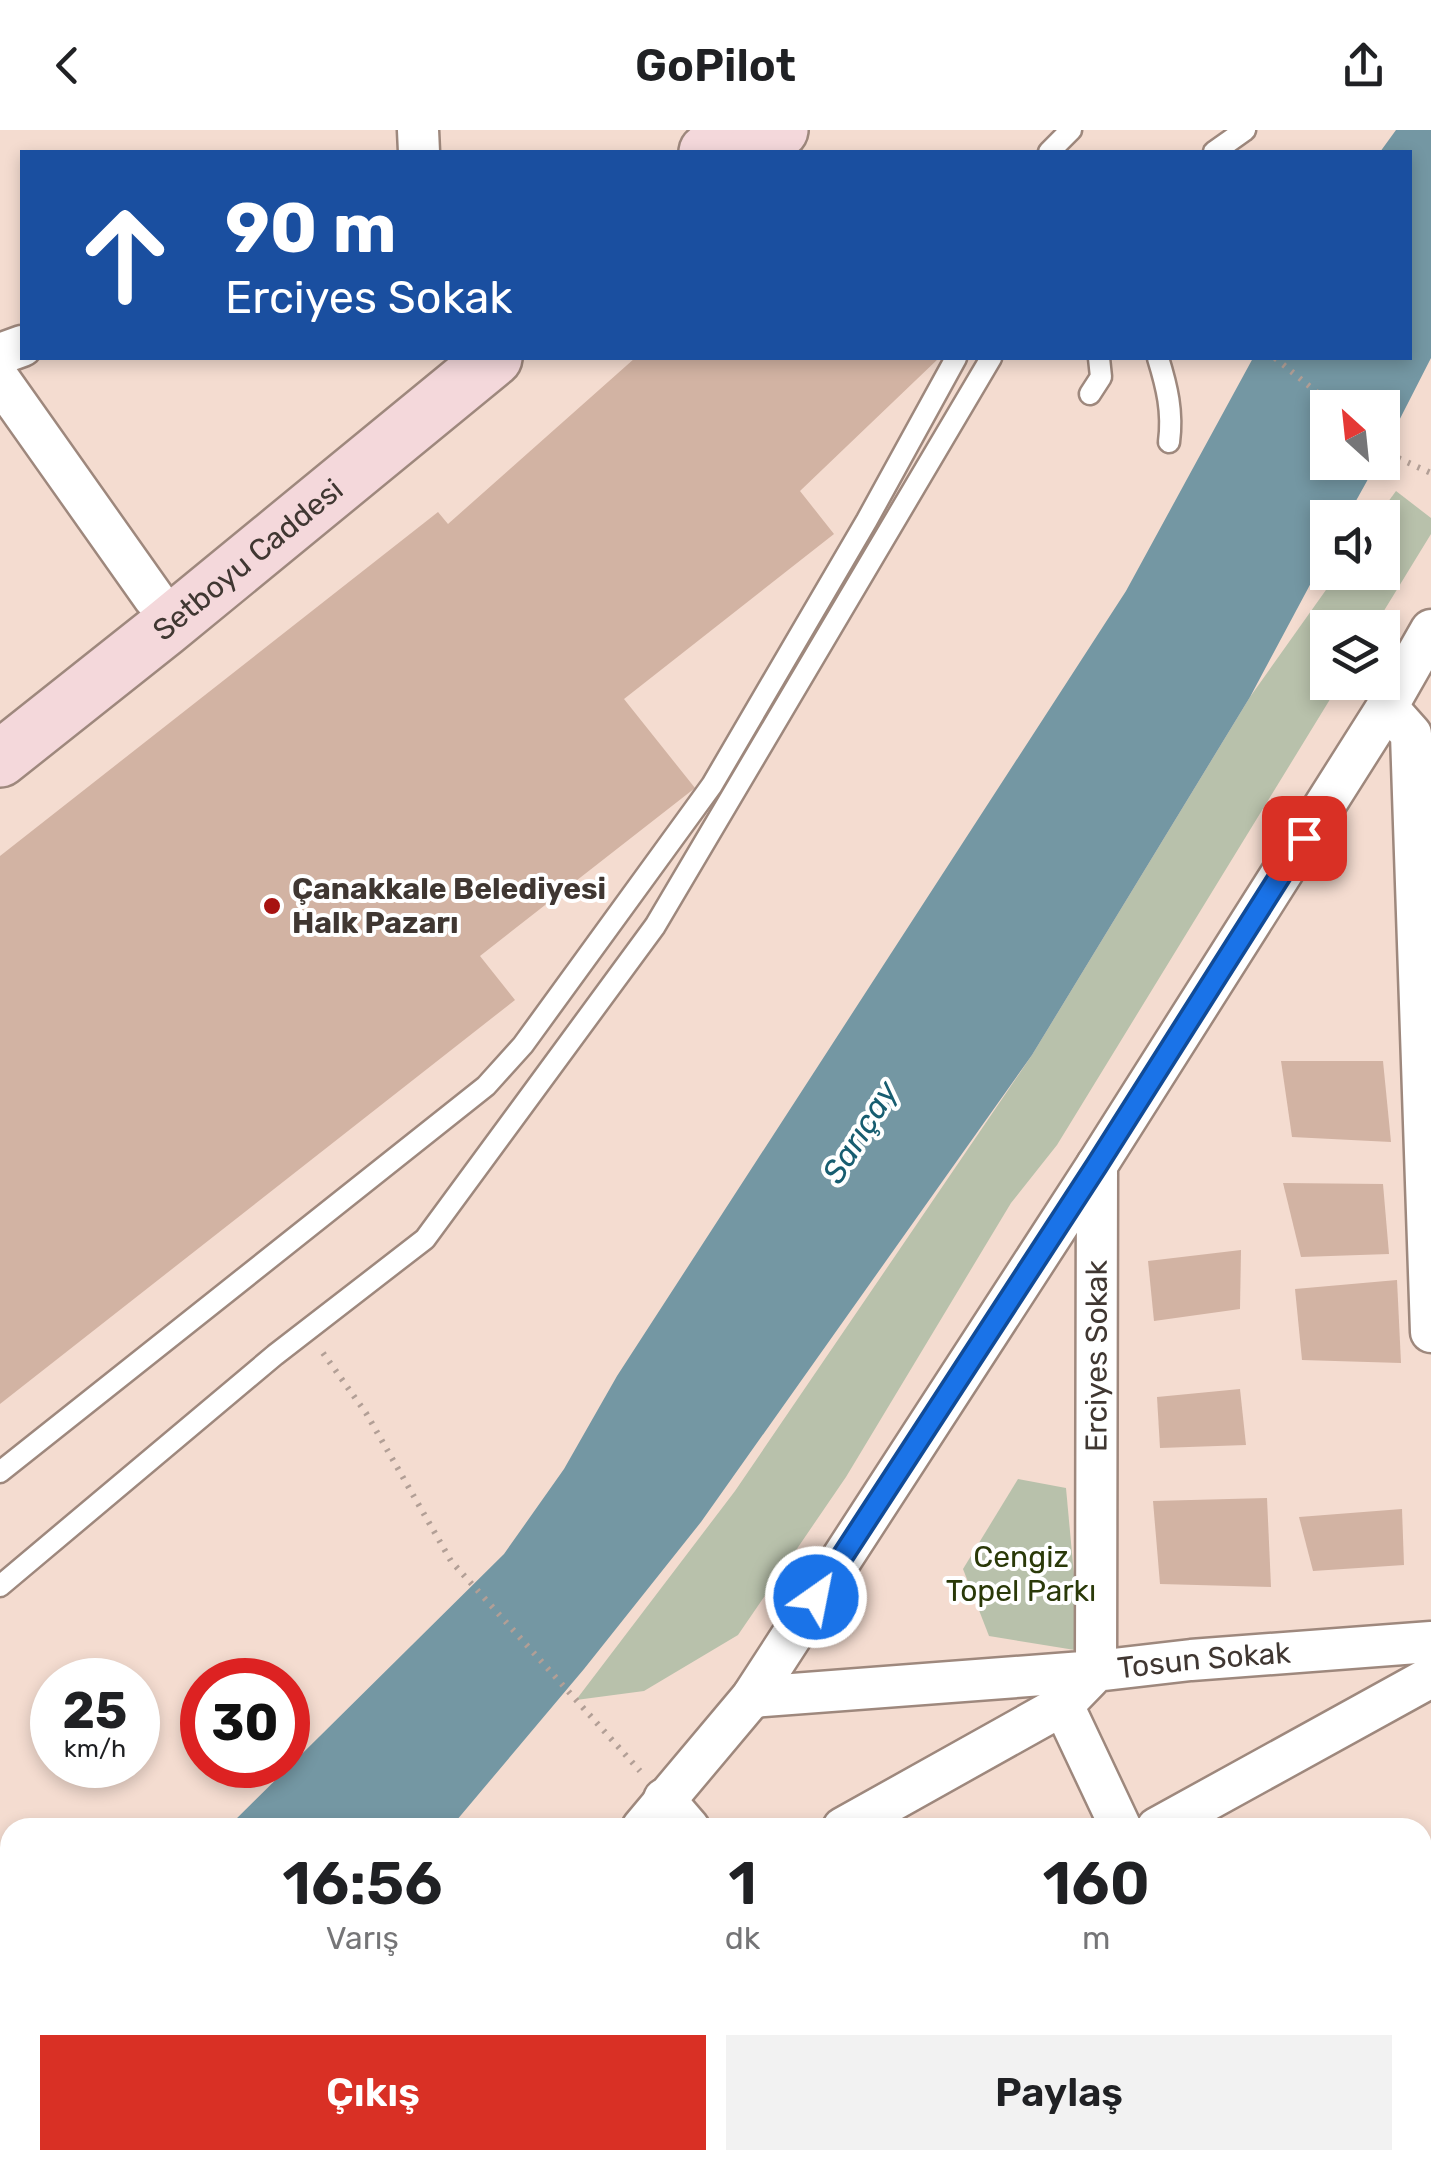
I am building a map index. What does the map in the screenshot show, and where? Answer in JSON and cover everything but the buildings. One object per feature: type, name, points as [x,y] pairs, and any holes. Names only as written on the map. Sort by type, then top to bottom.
[{"type":"main road","points":[[710,150],[736,130]]},
{"type":"main road","points":[[755,150],[780,130]]},
{"type":"main road","name":"Setboyu Caddesi","points":[[0,722],[447,360]]},
{"type":"main road","name":"Setboyu Caddesi","points":[[0,759],[492,360]]},
{"type":"street","points":[[0,380],[154,598]]},
{"type":"street","points":[[665,1818],[752,1697],[1097,1165],[1431,630]]},
{"type":"street","points":[[1387,706],[1412,734],[1431,1332]]},
{"type":"street","name":"Erciyes Sokak","points":[[1096,1671],[1097,1165]]},
{"type":"street","name":"Tosun Sokak","points":[[861,1818],[1062,1705],[1096,1671],[1431,1642]]},
{"type":"street","points":[[752,1697],[1096,1671]]},
{"type":"street","points":[[1175,1818],[1431,1677]]},
{"type":"street","points":[[1062,1705],[1116,1818]]},
{"type":"lane","points":[[1051,150],[1071,130]]},
{"type":"lane","points":[[1217,150],[1245,130]]},
{"type":"lane","points":[[0,1472],[486,1086],[524,1045],[712,785],[867,520],[955,360]]},
{"type":"lane","points":[[0,1586],[306,1330],[424,1239],[654,926],[990,360]]},
{"type":"lane","points":[[1090,394],[1101,376],[1099,360]]},
{"type":"lane","points":[[1159,360],[1168,388],[1170,442]]},
{"type":"path","points":[[1278,361],[1314,390]]},
{"type":"path","points":[[1400,459],[1431,474]]},
{"type":"path","points":[[306,1330],[366,1412],[450,1561],[567,1688],[665,1818]]},
{"type":"green space","points":[[1396,491],[1431,518],[1431,534],[1400,585],[1400,500],[1389,500]]},
{"type":"green space","points":[[1326,590],[1397,590],[1384,610],[1312,610]]},
{"type":"green space","points":[[1310,612],[1310,700],[1330,700],[1057,1145],[1011,1203],[846,1477],[738,1635],[644,1691],[576,1700],[735,1491],[1032,1055],[1250,697]]},
{"type":"green space","name":"Cengiz Topel Parkı","points":[[1018,1479],[1066,1488],[1081,1651],[989,1636],[963,1569]]},
{"type":"water","name":"Sarıçay","points":[[1396,130],[1431,130],[1431,358],[1400,419],[1400,390],[1310,390],[1310,480],[1368,480],[1356,500],[1310,500],[1310,585],[1250,697],[1032,1055],[701,1522],[459,1818],[237,1818],[267,1788],[310,1788],[310,1746],[504,1554],[564,1469],[617,1376],[1126,591],[1252,360],[1412,360],[1412,150],[1381,150]]},
{"type":"place","name":"Çanakkale Belediyesi Halk Pazarı","points":[[272,906]]},
{"type":"route","points":[[816,1597],[1304,838]]}]
